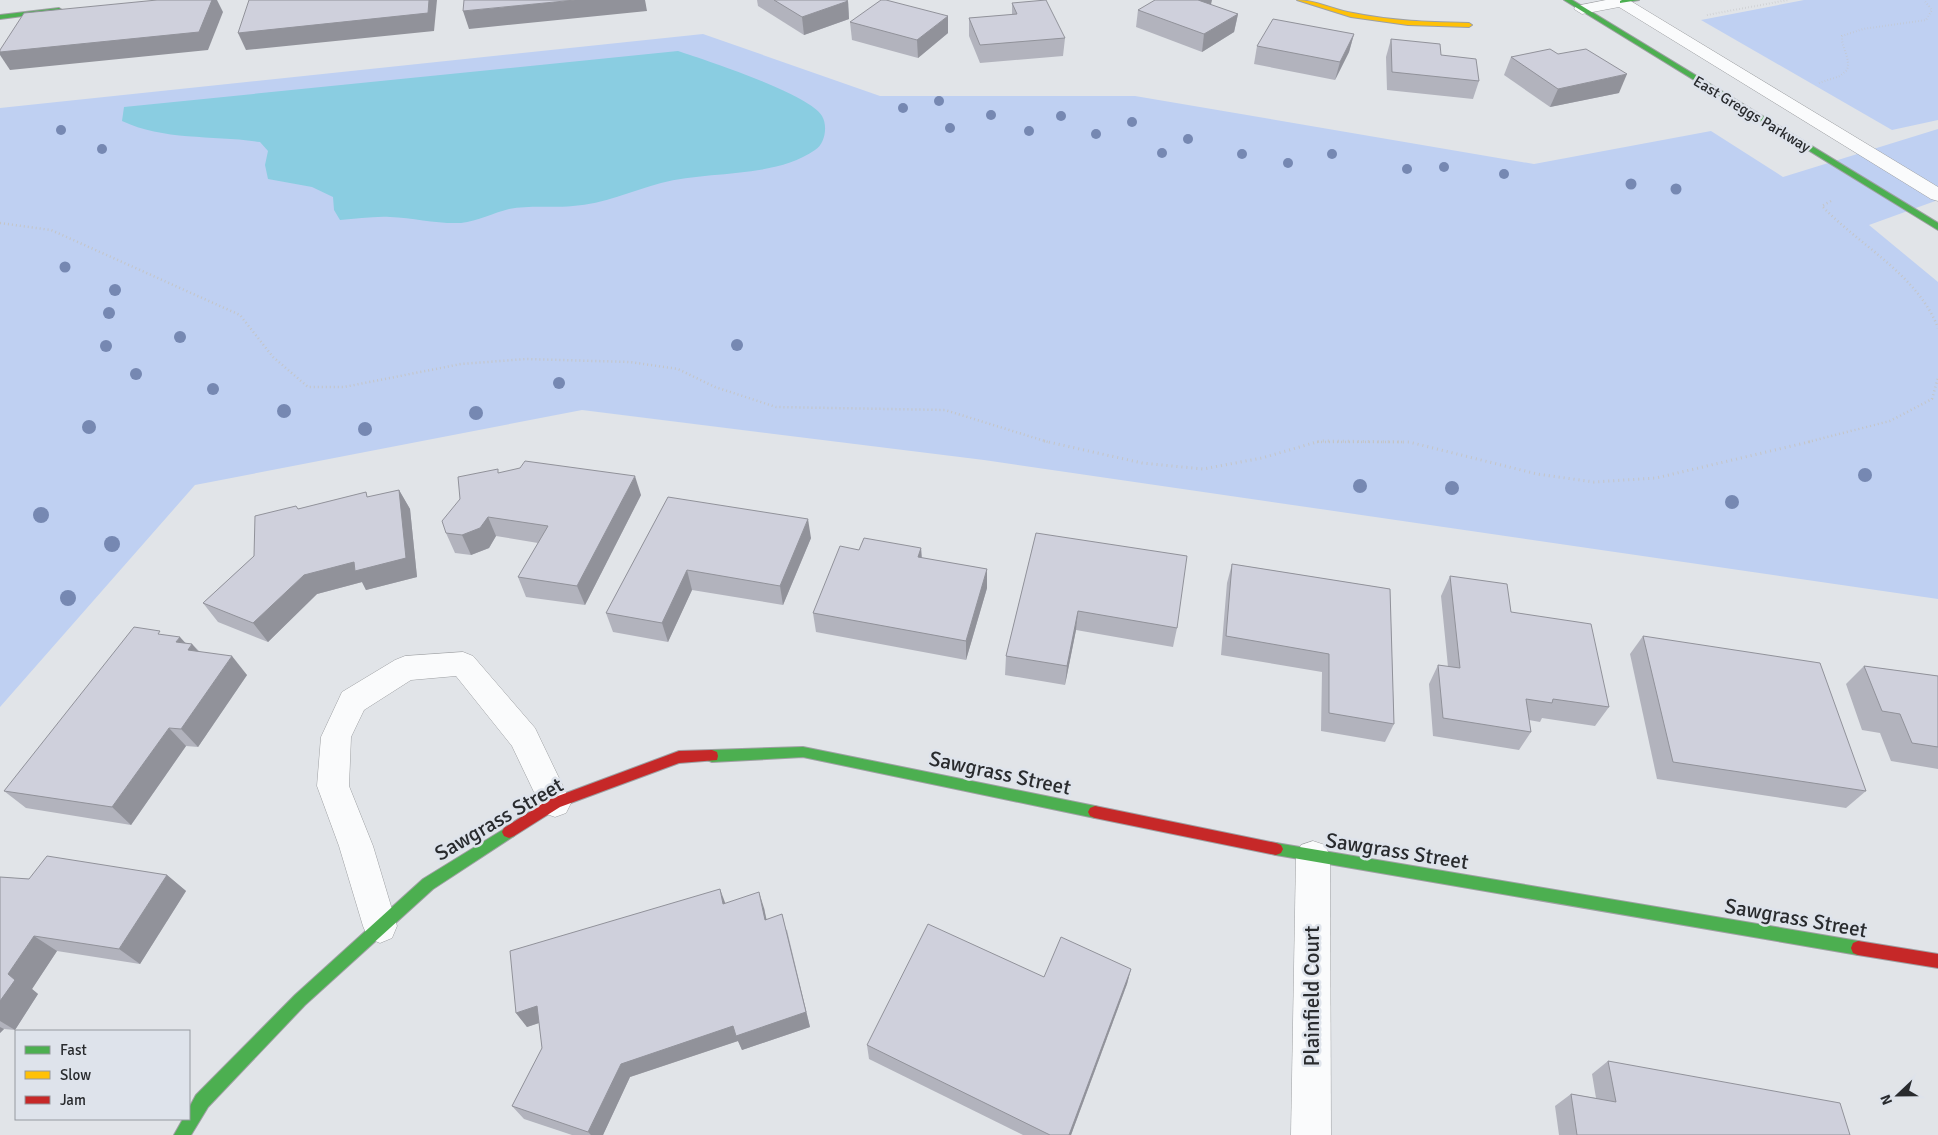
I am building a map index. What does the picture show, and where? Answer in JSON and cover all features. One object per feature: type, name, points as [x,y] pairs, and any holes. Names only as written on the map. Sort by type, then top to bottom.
[{"type":"street","points":[[1300,0],[1351,15],[1408,23],[1469,25]]},
{"type":"street","name":"East Greggs Parkway","points":[[1567,0],[1938,227]]},
{"type":"street","points":[[1582,9],[1625,1]]},
{"type":"street","name":"East Greggs Parkway","points":[[1625,1],[1938,195]]},
{"type":"street","points":[[0,17],[68,10]]},
{"type":"street","points":[[380,926],[356,846],[333,786],[336,737],[353,701],[405,668],[463,664],[524,737],[555,803]]},
{"type":"street","name":"Sawgrass Street","points":[[182,1135],[202,1101],[300,1000],[428,884],[555,803],[679,757],[804,752],[1313,856],[1938,961]]},
{"type":"street","name":"Plainfield Court","points":[[1311,1135],[1313,856]]},
{"type":"path","points":[[1702,16],[1788,0]]},
{"type":"path","points":[[1812,85],[1841,78],[1847,71],[1848,60],[1841,44],[1842,36],[1854,30],[1873,26],[1896,27],[1926,20],[1932,10],[1924,0]]},
{"type":"path","points":[[1836,199],[1822,206],[1838,224],[1918,290],[1933,315],[1938,328]]},
{"type":"path","points":[[0,223],[51,230],[240,315],[273,357],[308,387],[344,387],[460,364],[526,358],[630,362],[678,370],[715,387],[776,407],[867,407],[945,410],[1048,442],[1142,463],[1203,469],[1262,458],[1320,441],[1409,442],[1537,474],[1594,482],[1656,478],[1714,466],[1890,421],[1932,400],[1938,378]]},
{"type":"shaded area","points":[[1804,0],[1938,0],[1938,120],[1892,130],[1701,20]]},
{"type":"shaded area","points":[[703,34],[880,96],[1135,96],[1534,164],[1711,131],[1783,177],[1938,129],[1938,200],[1869,225],[1938,282],[1938,599],[984,460],[582,410],[195,485],[0,707],[0,108]]},
{"type":"shaded area","points":[[678,51],[778,88],[813,107],[824,120],[825,130],[821,144],[815,150],[780,166],[680,179],[584,205],[509,209],[461,223],[384,217],[340,220],[334,210],[333,197],[312,187],[268,179],[265,165],[268,151],[260,142],[172,135],[155,132],[122,121],[124,107]]},
{"type":"building","points":[[157,0],[212,0],[199,32],[0,52],[24,13]]},
{"type":"building","points":[[249,0],[429,0],[428,13],[238,33]]},
{"type":"building","points":[[464,0],[575,0],[463,11]]},
{"type":"building","points":[[774,0],[846,0],[848,1],[802,17]]},
{"type":"building","points":[[881,0],[948,16],[917,40],[850,22]]},
{"type":"building","points":[[1046,0],[1065,38],[980,45],[969,18],[1017,14],[1012,3]]},
{"type":"building","points":[[1155,0],[1198,0],[1238,14],[1204,34],[1138,10]]},
{"type":"building","points":[[1273,19],[1354,34],[1340,62],[1257,46]]},
{"type":"building","points":[[1391,39],[1440,44],[1441,55],[1476,59],[1479,81],[1392,72]]},
{"type":"building","points":[[1550,49],[1558,54],[1586,49],[1627,74],[1558,89],[1511,57]]},
{"type":"building","points":[[525,461],[635,476],[577,586],[518,577],[548,526],[488,517],[480,528],[462,535],[446,533],[442,521],[460,499],[458,477],[498,469],[498,473],[520,468]]},
{"type":"building","points":[[399,490],[406,558],[355,571],[354,562],[304,575],[253,623],[203,603],[254,556],[255,516],[296,506],[298,509],[366,492],[367,497]]},
{"type":"building","points":[[668,497],[808,519],[780,586],[687,570],[662,623],[606,613]]},
{"type":"building","points":[[1036,533],[1187,556],[1177,628],[1078,611],[1067,666],[1006,656]]},
{"type":"building","points":[[864,538],[921,548],[918,557],[987,569],[966,641],[813,613],[840,546],[859,550]]},
{"type":"building","points":[[1232,564],[1390,589],[1394,724],[1329,713],[1329,654],[1226,636]]},
{"type":"building","points":[[1450,576],[1507,584],[1511,612],[1591,624],[1609,707],[1553,699],[1552,703],[1526,699],[1531,732],[1443,718],[1438,665],[1460,668]]},
{"type":"building","points":[[134,627],[160,631],[158,634],[180,637],[176,642],[192,644],[188,650],[232,656],[181,729],[169,728],[112,807],[4,791]]},
{"type":"building","points":[[1643,636],[1820,663],[1866,791],[1673,762]]},
{"type":"building","points":[[1864,666],[1938,676],[1938,747],[1912,743],[1900,714],[1882,711]]},
{"type":"building","points":[[47,856],[167,875],[119,949],[34,936],[8,974],[15,980],[0,1001],[0,877],[29,879]]},
{"type":"building","points":[[720,889],[723,904],[759,892],[765,920],[782,914],[806,1012],[736,1036],[733,1026],[621,1064],[588,1132],[512,1106],[542,1048],[537,1006],[516,1013],[510,951]]},
{"type":"building","points":[[928,924],[1044,977],[1061,937],[1131,969],[1069,1135],[1050,1135],[867,1045]]},
{"type":"building","points":[[1608,1061],[1840,1103],[1850,1135],[1577,1135],[1571,1094],[1616,1102]]},
{"type":"traffic: fast","points":[[1567,0],[1938,227]]},
{"type":"traffic: fast","points":[[1622,2],[1636,0]]},
{"type":"traffic: fast","points":[[0,17],[59,10]]},
{"type":"traffic: fast","points":[[712,756],[803,752],[1095,812]]},
{"type":"traffic: fast","points":[[182,1135],[202,1101],[300,1000],[428,884],[509,832]]},
{"type":"traffic: fast","points":[[1276,849],[1858,948]]},
{"type":"traffic: slow","points":[[1300,0],[1351,15],[1408,23],[1469,25]]},
{"type":"traffic: jam","points":[[509,832],[555,803],[679,757],[712,756]]},
{"type":"traffic: jam","points":[[1095,812],[1276,849]]},
{"type":"traffic: jam","points":[[1858,948],[1938,961]]}]
